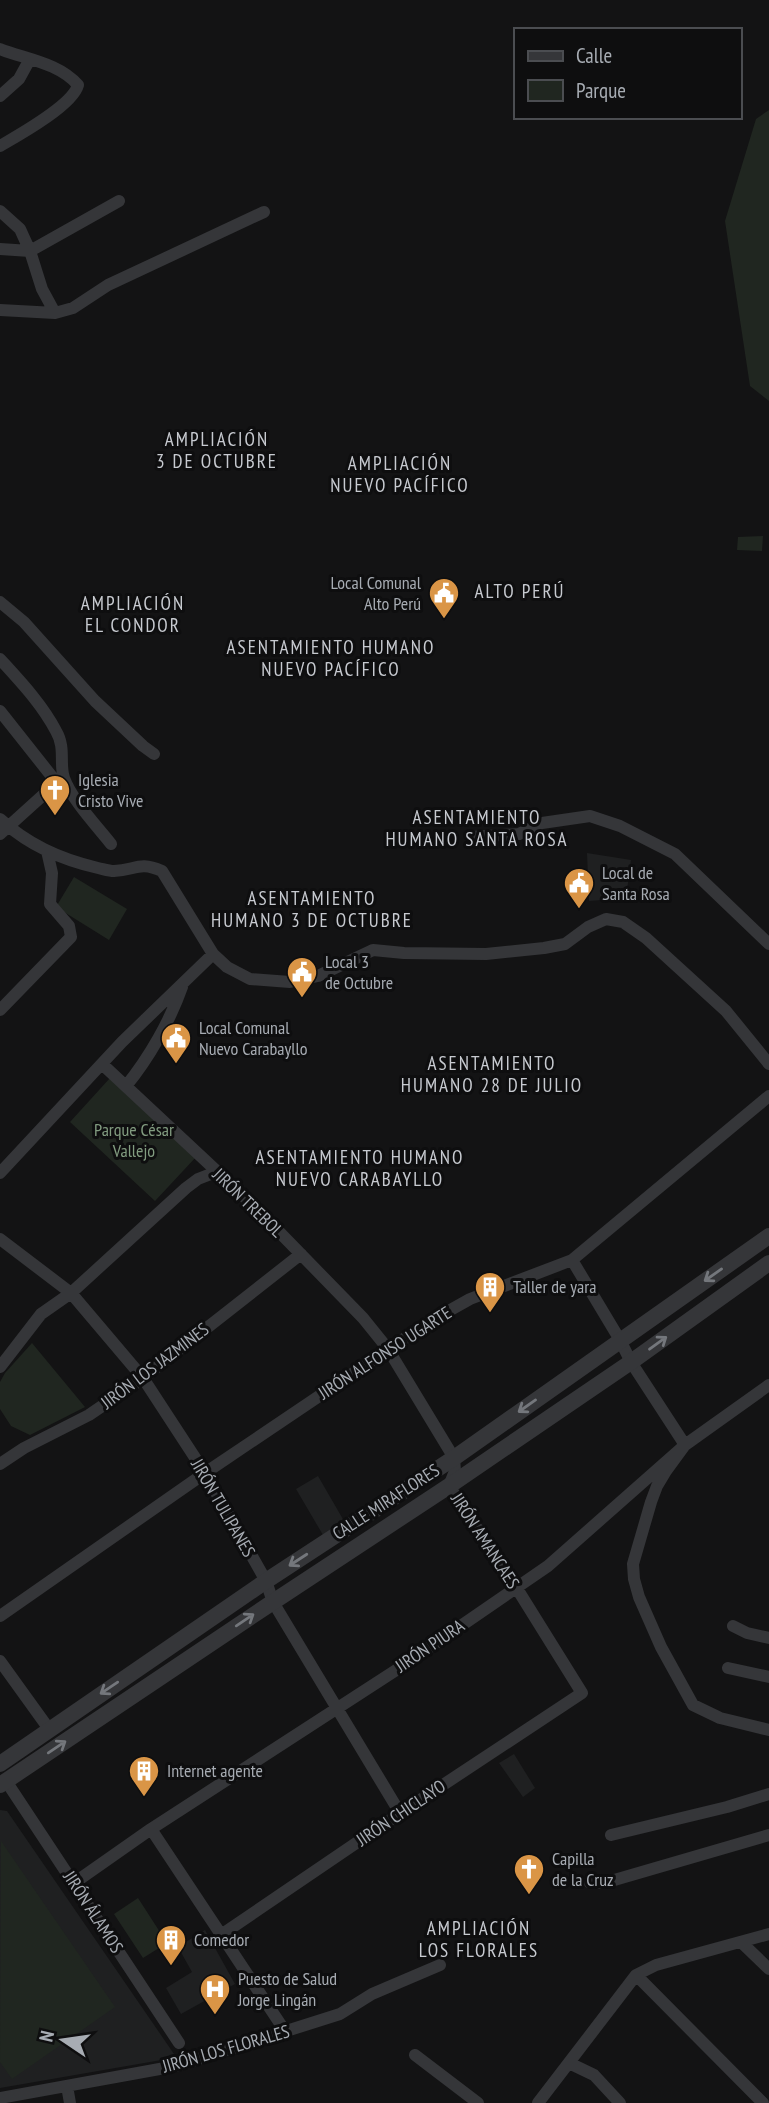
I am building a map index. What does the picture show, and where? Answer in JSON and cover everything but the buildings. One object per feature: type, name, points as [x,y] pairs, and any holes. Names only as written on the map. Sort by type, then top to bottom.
[{"type":"street","points":[[0,49],[59,69],[78,85],[76,92],[66,102],[0,146]]},
{"type":"street","points":[[0,96],[19,79],[30,59]]},
{"type":"street","points":[[0,249],[30,251],[119,201]]},
{"type":"street","points":[[0,211],[20,229],[42,289],[55,313]]},
{"type":"street","points":[[0,310],[55,313],[73,308],[108,285],[264,212]]},
{"type":"street","points":[[0,602],[24,622],[95,701],[154,754]]},
{"type":"street","points":[[0,659],[42,708],[58,734],[64,758],[60,779],[3,826],[47,851],[80,864],[113,871],[139,865],[152,866],[162,871],[213,954],[227,968],[250,979],[290,982],[318,976],[373,950],[486,954],[544,947],[565,944],[597,922],[615,920],[635,929],[646,938],[726,1011],[769,1064]]},
{"type":"street","points":[[0,711],[74,794],[111,844]]},
{"type":"street","points":[[471,837],[519,834],[542,823],[590,816],[620,826],[675,854],[769,944]]},
{"type":"street","points":[[0,1010],[71,937],[69,926],[50,904],[52,873],[47,851]]},
{"type":"street","points":[[0,1173],[102,1064],[213,954]]},
{"type":"street","points":[[126,1086],[165,1026],[185,980]]},
{"type":"street","name":"JIRÓN TREBOL","points":[[102,1064],[252,1204],[363,1318],[388,1349]]},
{"type":"street","name":"JIRÓN ALFONSO UGARTE","points":[[0,1616],[205,1473],[446,1312],[470,1299],[572,1260],[769,1096]]},
{"type":"street","points":[[0,1367],[41,1314],[71,1293],[186,1188],[198,1179],[216,1172]]},
{"type":"street","name":"CALLE MIRAFLORES","points":[[0,1764],[266,1581],[454,1458],[769,1236]]},
{"type":"street","name":"JIRÓN TULIPANES","points":[[0,1238],[71,1293],[143,1378],[205,1473],[266,1581],[273,1602],[400,1813]]},
{"type":"street","name":"JIRÓN LOS JAZMINES","points":[[0,1464],[24,1448],[89,1415],[143,1378],[301,1254]]},
{"type":"street","points":[[572,1260],[631,1362],[685,1445],[657,1486],[633,1564],[634,1579],[661,1647],[693,1705],[720,1718],[769,1730]]},
{"type":"street","name":"CALLE MIRAFLORES","points":[[3,1783],[449,1486],[769,1264]]},
{"type":"street","points":[[388,1349],[454,1458]]},
{"type":"street","name":"JIRÓN PIURA","points":[[74,1883],[151,1829],[404,1665],[548,1566],[685,1445],[769,1385]]},
{"type":"street","name":"JIRÓN AMANCAES","points":[[454,1458],[455,1471],[449,1486],[582,1693]]},
{"type":"street","points":[[733,1626],[747,1633],[769,1638]]},
{"type":"street","points":[[0,1661],[48,1729]]},
{"type":"street","points":[[729,1668],[769,1677]]},
{"type":"street","name":"JIRÓN CHICLAYO","points":[[221,1935],[582,1693]]},
{"type":"street","name":"JIRÓN ÁLAMOS","points":[[3,1783],[74,1883],[179,2043]]},
{"type":"street","points":[[611,1835],[769,1794]]},
{"type":"street","points":[[151,1829],[285,2031]]},
{"type":"street","points":[[589,1882],[604,1883],[769,1835]]},
{"type":"street","points":[[538,2103],[636,1975],[656,1965],[769,1934]]},
{"type":"street","points":[[741,1942],[769,1969]]},
{"type":"street","name":"JIRÓN LOS FLORALES","points":[[0,2098],[176,2066],[340,2014],[372,1994],[440,1965]]},
{"type":"street","points":[[636,1975],[763,2103]]},
{"type":"street","points":[[415,2055],[478,2103]]},
{"type":"street","points":[[569,2063],[594,2075],[620,2103]]},
{"type":"street","points":[[66,2086],[70,2103]]},
{"type":"shaded area","points":[[587,853],[631,860],[626,898],[589,901]]},
{"type":"shaded area","points":[[318,1476],[344,1521],[323,1535],[296,1489]]},
{"type":"shaded area","points":[[514,1754],[535,1788],[523,1797],[499,1763]]},
{"type":"shaded area","points":[[0,1810],[7,1811],[174,2054],[173,2058],[0,2088]]},
{"type":"shaded area","points":[[205,1930],[235,1984],[181,2014],[166,1988],[192,1972],[178,1947]]},
{"type":"green space","points":[[769,110],[769,401],[750,386],[725,221],[756,119]]},
{"type":"green space","points":[[763,536],[762,551],[737,550],[738,537]]},
{"type":"green space","points":[[74,877],[127,909],[109,940],[56,907]]},
{"type":"green space","name":"Parque César Vallejo","points":[[110,1078],[196,1157],[155,1201],[70,1122]]},
{"type":"green space","points":[[32,1343],[85,1407],[30,1435],[11,1426],[0,1409],[0,1382]]},
{"type":"green space","points":[[1,1841],[115,2007],[12,2079],[0,2062]]},
{"type":"green space","points":[[138,1898],[167,1943],[143,1958],[114,1914]]},
{"type":"place","name":"Local Comunal Alto Perú","points":[[444,620]]},
{"type":"place","name":"Iglesia Cristo Vive","points":[[55,817]]},
{"type":"place","name":"Local de Santa Rosa","points":[[579,910]]},
{"type":"place","name":"Local 3 de Octubre","points":[[302,999]]},
{"type":"place","name":"Local Comunal Nuevo Carabayllo","points":[[176,1065]]},
{"type":"place","name":"Taller de yara","points":[[490,1314]]},
{"type":"place","name":"Internet agente","points":[[144,1798]]},
{"type":"place","name":"Capilla de la Cruz","points":[[529,1896]]},
{"type":"place","name":"Comedor","points":[[171,1967]]},
{"type":"place","name":"Puesto de Salud Jorge Lingán","points":[[215,2016]]},
{"type":"district","name":"AMPLIACIÓN 3 DE OCTUBRE","points":[[217,450]]},
{"type":"district","name":"AMPLIACIÓN NUEVO PACÍFICO","points":[[400,474]]},
{"type":"district","name":"ALTO PERÚ","points":[[520,591]]},
{"type":"district","name":"AMPLIACIÓN EL CONDOR","points":[[133,614]]},
{"type":"district","name":"ASENTAMIENTO HUMANO NUEVO PACÍFICO","points":[[331,658]]},
{"type":"district","name":"ASENTAMIENTO HUMANO SANTA ROSA","points":[[477,828]]},
{"type":"district","name":"ASENTAMIENTO HUMANO 3 DE OCTUBRE","points":[[312,909]]},
{"type":"district","name":"ASENTAMIENTO HUMANO 28 DE JULIO","points":[[492,1074]]},
{"type":"district","name":"ASENTAMIENTO HUMANO NUEVO CARABAYLLO","points":[[360,1168]]},
{"type":"district","name":"AMPLIACIÓN LOS FLORALES","points":[[479,1939]]}]
